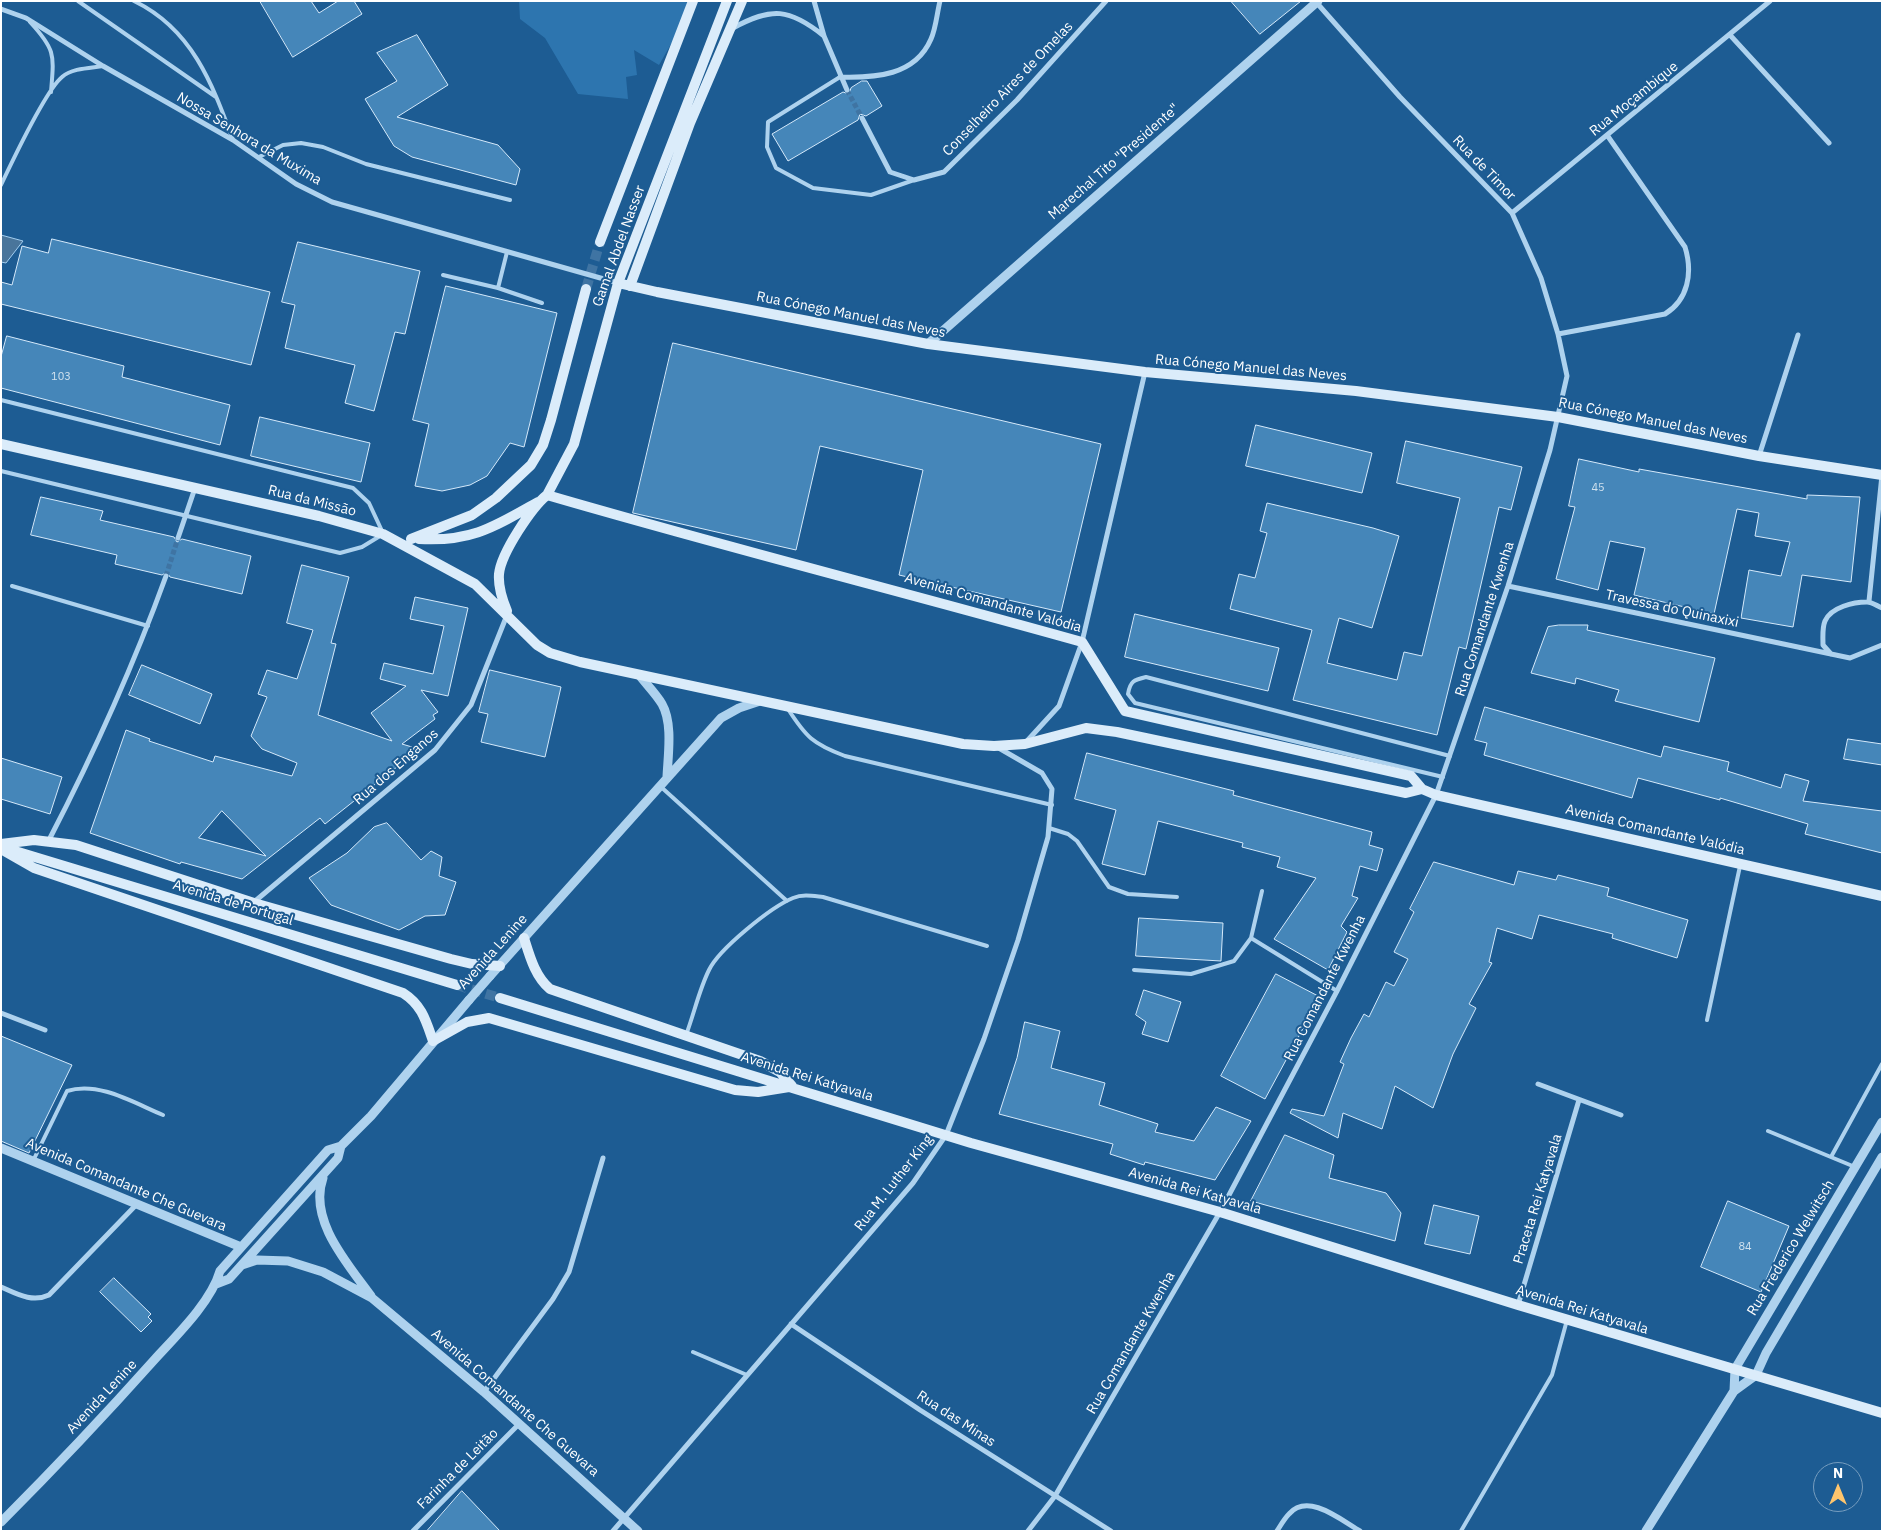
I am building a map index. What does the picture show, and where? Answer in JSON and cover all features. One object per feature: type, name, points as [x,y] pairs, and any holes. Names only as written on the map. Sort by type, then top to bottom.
[{"type":"main road","name":"Gamal Abdel Nasser","points":[[600,242],[693,1]]},
{"type":"main road","name":"Gamal Abdel Nasser","points":[[508,614],[500,585],[501,564],[544,497],[574,444],[618,282],[727,1]]},
{"type":"main road","name":"Gamal Abdel Nasser","points":[[630,286],[690,123],[742,1]]},
{"type":"main road","name":"Rua Cónego Manuel das Neves","points":[[618,282],[630,286],[928,344],[1145,372],[1356,391],[1558,417],[1759,456],[1882,475]]},
{"type":"main road","name":"Gamal Abdel Nasser","points":[[411,538],[472,515],[496,498],[530,465],[543,445],[551,420],[586,289]]},
{"type":"main road","name":"Rua da Missão","points":[[1,444],[195,488],[383,534],[476,584],[508,614],[537,646],[550,653],[580,662]]},
{"type":"main road","name":"Gamal Abdel Nasser","points":[[383,534],[411,538],[452,538],[472,535],[487,531],[544,497]]},
{"type":"main road","name":"Avenida Comandante Valódia","points":[[544,497],[814,568],[1082,642],[1125,711],[1411,776],[1422,789],[1436,795],[1882,896]]},
{"type":"main road","name":"Avenida Comandante Valódia","points":[[580,662],[963,744],[994,746],[1025,744],[1086,728],[1117,732],[1387,789],[1406,792],[1422,789]]},
{"type":"main road","points":[[1,846],[49,840],[76,845],[254,903],[451,959],[472,964],[500,966]]},
{"type":"main road","points":[[1,846],[34,868],[403,993],[414,1000],[423,1012],[433,1041],[467,1022],[490,1018],[735,1090],[758,1092],[792,1087]]},
{"type":"main road","name":"Avenida de Portugal","points":[[1,846],[456,985]]},
{"type":"main road","points":[[524,938],[535,969],[542,982],[550,989],[772,1066],[792,1087]]},
{"type":"main road","name":"Avenida Rei Katyavala","points":[[500,998],[946,1135],[1220,1212],[1567,1320],[1882,1413]]},
{"type":"street","points":[[814,1],[824,36],[840,78],[847,90]]},
{"type":"street","points":[[840,78],[866,78],[898,72],[912,63],[924,51],[932,38],[940,1]]},
{"type":"street","name":"Conselheiro Aires de Omelas","points":[[914,180],[944,172],[1017,100],[1106,1]]},
{"type":"street","name":"Rua Moçambique","points":[[1512,213],[1770,1]]},
{"type":"street","name":"Rua de Timor","points":[[1317,2],[1400,97],[1512,213],[1541,278],[1558,334],[1567,376],[1558,417]]},
{"type":"street","name":"Marechal Tito \"Presidente\"","points":[[928,344],[1317,2]]},
{"type":"street","name":"Nossa Senhora da Muxima","points":[[1,9],[26,18],[103,66],[233,140],[296,184],[332,202],[618,282]]},
{"type":"street","points":[[729,30],[760,15],[775,12],[793,15],[808,23],[824,36]]},
{"type":"street","points":[[1730,35],[1829,143]]},
{"type":"street","points":[[862,118],[890,172],[914,180]]},
{"type":"street","points":[[1558,334],[1665,314],[1676,306],[1687,284],[1688,258],[1685,247],[1607,135]]},
{"type":"street","points":[[1759,456],[1798,335]]},
{"type":"street","points":[[1025,744],[1059,706],[1082,642],[1145,372]]},
{"type":"street","name":"Rua Comandante Kwenha","points":[[1028,1531],[1055,1496],[1220,1212],[1337,991],[1436,795],[1508,586],[1558,417]]},
{"type":"street","points":[[1869,601],[1882,475]]},
{"type":"street","points":[[178,538],[195,488]]},
{"type":"street","points":[[49,840],[104,726],[148,626],[166,576]]},
{"type":"street","name":"Travessa do Quinaxixi","points":[[1508,586],[1850,658],[1882,645]]},
{"type":"street","points":[[1831,654],[1822,645],[1825,619],[1838,608],[1869,601],[1882,608]]},
{"type":"street","name":"Rua dos Enganos","points":[[254,903],[435,750],[453,731],[471,705],[508,614]]},
{"type":"street","points":[[640,676],[662,705],[668,741],[667,777]]},
{"type":"street","name":"Avenida Lenine","points":[[1,1522],[104,1417],[176,1336],[216,1284],[220,1271],[328,1150],[341,1146],[371,1116],[490,976],[721,718],[739,708],[760,701]]},
{"type":"street","name":"Rua M. Luther King","points":[[613,1531],[913,1183],[946,1135],[984,1039],[1018,940],[1050,828],[1052,789],[1042,774],[994,746]]},
{"type":"street","points":[[1,1012],[45,1030]]},
{"type":"street","points":[[1538,1084],[1621,1115]]},
{"type":"street","name":"Praceta Rei Katyavala","points":[[1518,1305],[1579,1100]]},
{"type":"street","name":"Rua Frederico Welwitsch","points":[[1734,1391],[1735,1369],[1882,1122]]},
{"type":"street","name":"Avenida Lenine","points":[[216,1284],[229,1279],[242,1265],[338,1158],[341,1146]]},
{"type":"street","points":[[1866,1147],[1882,1157]]},
{"type":"street","name":"Avenida Comandante Che Guevara","points":[[1,1148],[241,1248]]},
{"type":"street","name":"Rua Frederico Welwitsch","points":[[1646,1531],[1734,1391],[1756,1375],[1766,1354],[1882,1157]]},
{"type":"street","points":[[484,1392],[553,1299],[569,1272],[603,1158]]},
{"type":"street","name":"Avenida Comandante Che Guevara","points":[[324,1173],[319,1190],[324,1220],[340,1253],[372,1298]]},
{"type":"street","points":[[1,1287],[32,1298],[41,1298],[49,1295],[136,1205]]},
{"type":"street","name":"Avenida Comandante Che Guevara","points":[[242,1265],[257,1260],[288,1261],[323,1272],[372,1298],[484,1392],[638,1531]]},
{"type":"street","name":"Rua das Minas","points":[[791,1324],[1111,1531]]},
{"type":"street","name":"Farinha de Leitão","points":[[414,1531],[519,1424]]},
{"type":"street","points":[[1277,1531],[1290,1513],[1303,1506],[1320,1508],[1360,1531]]},
{"type":"lane","points":[[78,1],[218,98]]},
{"type":"lane","points":[[134,1],[168,22],[184,38],[208,74],[233,140]]},
{"type":"lane","points":[[26,18],[47,40],[52,50],[51,92]]},
{"type":"lane","points":[[1,185],[51,92],[62,77],[71,72],[103,66]]},
{"type":"lane","points":[[840,78],[768,122],[767,147],[776,168],[814,188],[871,195],[914,180]]},
{"type":"lane","points":[[259,157],[283,145],[301,143],[323,148],[366,164],[510,200]]},
{"type":"lane","points":[[1,172],[8,172]]},
{"type":"lane","points":[[498,288],[507,252]]},
{"type":"lane","points":[[443,275],[498,288],[542,303]]},
{"type":"lane","points":[[1,400],[353,488],[369,503],[383,534],[362,547],[340,554],[186,514],[1,471]]},
{"type":"lane","points":[[12,586],[148,626]]},
{"type":"lane","points":[[1443,777],[1135,704],[1128,694],[1129,686],[1134,680],[1146,676],[1450,756]]},
{"type":"lane","points":[[786,707],[804,734],[823,747],[845,756],[1052,805]]},
{"type":"lane","points":[[660,786],[787,901]]},
{"type":"lane","points":[[1050,828],[1068,834],[1078,841],[1109,887],[1128,894],[1177,897]]},
{"type":"lane","points":[[1706,1020],[1740,863]]},
{"type":"lane","points":[[1134,970],[1190,974],[1234,961],[1251,938],[1262,891]]},
{"type":"lane","points":[[686,1035],[709,969],[727,947],[787,901],[806,895],[823,897],[987,946]]},
{"type":"lane","points":[[1251,938],[1337,991]]},
{"type":"lane","points":[[1831,1157],[1882,1064]]},
{"type":"lane","points":[[33,1161],[67,1091],[78,1088],[100,1090],[163,1115]]},
{"type":"lane","points":[[1768,1131],[1855,1167]]},
{"type":"lane","points":[[1461,1531],[1552,1375],[1567,1320]]},
{"type":"lane","points":[[693,1352],[747,1375]]},
{"type":"shaded area","points":[[519,1],[687,1],[686,18],[659,65],[634,50],[637,75],[626,77],[628,99],[578,94],[545,38],[520,19]]},
{"type":"shaded area","points":[[1,235],[23,241],[6,263],[1,262]]},
{"type":"building","points":[[260,1],[311,1],[319,13],[338,1],[354,1],[362,14],[293,57]]},
{"type":"building","points":[[1231,1],[1301,1],[1260,34]]},
{"type":"building","points":[[417,35],[448,85],[397,117],[498,145],[520,169],[516,185],[412,157],[394,146],[365,99],[397,81],[377,53]]},
{"type":"building","points":[[862,81],[867,81],[882,106],[866,116],[860,114],[858,120],[788,161],[772,134],[843,92],[849,94],[851,88]]},
{"type":"building","points":[[52,239],[270,292],[251,365],[1,304],[1,282],[12,285],[22,246],[48,253]]},
{"type":"building","points":[[298,242],[420,271],[405,334],[395,332],[374,411],[345,403],[355,365],[285,348],[295,305],[282,302]]},
{"type":"building","points":[[446,286],[557,313],[524,447],[510,443],[487,476],[470,485],[442,491],[415,486],[429,424],[413,420]]},
{"type":"building","points":[[7,336],[124,366],[122,377],[230,405],[220,445],[1,388],[1,357]]},
{"type":"building","points":[[673,343],[1101,444],[1061,612],[899,575],[923,470],[820,446],[796,550],[633,513]]},
{"type":"building","points":[[260,417],[370,443],[361,482],[251,456]]},
{"type":"building","points":[[1256,425],[1372,453],[1362,493],[1246,466]]},
{"type":"building","points":[[1406,441],[1522,467],[1511,510],[1499,507],[1466,649],[1459,647],[1437,735],[1293,700],[1312,630],[1230,609],[1239,574],[1255,578],[1267,533],[1260,531],[1267,503],[1399,536],[1372,628],[1339,618],[1327,663],[1397,680],[1404,652],[1422,656],[1460,498],[1397,483]]},
{"type":"building","points":[[1579,459],[1639,472],[1639,469],[1807,499],[1807,495],[1860,497],[1851,582],[1802,575],[1793,627],[1741,618],[1749,570],[1781,576],[1790,542],[1755,536],[1759,513],[1737,509],[1714,614],[1634,595],[1645,548],[1610,541],[1598,590],[1556,579],[1575,507],[1569,506]]},
{"type":"building","points":[[41,497],[103,511],[100,520],[174,537],[177,542],[182,539],[251,556],[242,594],[170,577],[167,572],[162,575],[115,564],[117,555],[31,535]]},
{"type":"building","points":[[302,565],[349,577],[331,643],[336,644],[318,715],[392,741],[371,713],[406,686],[380,679],[384,663],[433,674],[444,626],[410,619],[415,597],[468,608],[448,696],[421,690],[438,712],[433,715],[435,719],[402,744],[412,747],[412,755],[325,824],[320,818],[242,879],[181,862],[180,864],[90,833],[126,730],[150,739],[149,741],[213,762],[215,756],[292,776],[297,763],[262,749],[251,736],[267,697],[258,694],[267,670],[297,679],[313,630],[287,623]],"holes":[[[222,811],[266,856],[199,838]]]},
{"type":"building","points":[[1135,614],[1279,648],[1268,691],[1125,657]]},
{"type":"building","points":[[1588,625],[1587,630],[1715,658],[1699,722],[1615,701],[1619,690],[1576,678],[1575,684],[1531,673],[1548,627]]},
{"type":"building","points":[[142,665],[212,694],[200,724],[129,695]]},
{"type":"building","points":[[490,670],[561,687],[545,757],[481,742],[488,714],[479,712]]},
{"type":"building","points":[[1485,707],[1661,757],[1664,746],[1729,762],[1727,771],[1781,788],[1785,774],[1809,781],[1803,801],[1882,811],[1882,853],[1805,834],[1808,824],[1720,798],[1720,800],[1638,778],[1632,798],[1484,755],[1487,743],[1475,740]]},
{"type":"building","points":[[1848,739],[1882,744],[1882,765],[1844,759]]},
{"type":"building","points":[[1087,753],[1234,791],[1233,795],[1372,832],[1369,845],[1383,849],[1377,871],[1360,866],[1352,896],[1358,898],[1341,926],[1347,932],[1328,970],[1274,939],[1316,878],[1277,867],[1280,857],[1242,847],[1243,843],[1158,821],[1145,875],[1102,864],[1116,810],[1075,799]]},
{"type":"building","points":[[1,758],[62,777],[50,814],[1,799]]},
{"type":"building","points":[[387,823],[421,860],[431,851],[442,857],[439,876],[456,882],[445,915],[425,916],[399,930],[331,905],[309,878],[347,853],[374,827]]},
{"type":"building","points":[[1434,862],[1514,885],[1518,871],[1556,880],[1558,875],[1609,888],[1607,896],[1688,920],[1677,958],[1612,938],[1613,934],[1539,915],[1532,939],[1497,928],[1489,962],[1492,963],[1469,1004],[1476,1008],[1453,1054],[1433,1108],[1395,1086],[1382,1129],[1343,1113],[1338,1138],[1290,1113],[1292,1109],[1324,1116],[1344,1064],[1340,1062],[1351,1038],[1364,1014],[1369,1017],[1386,982],[1394,986],[1408,959],[1394,952],[1414,912],[1410,909]]},
{"type":"building","points":[[1139,918],[1223,923],[1221,961],[1136,956]]},
{"type":"building","points":[[1276,974],[1320,997],[1265,1099],[1221,1076]]},
{"type":"building","points":[[1144,990],[1181,1002],[1168,1042],[1142,1034],[1146,1022],[1136,1015]]},
{"type":"building","points":[[1025,1022],[1060,1031],[1051,1068],[1105,1083],[1099,1105],[1158,1124],[1155,1132],[1194,1141],[1216,1107],[1251,1121],[1215,1180],[1145,1162],[1144,1165],[1110,1154],[1113,1144],[999,1114],[1017,1058]]},
{"type":"building","points":[[1,1036],[72,1065],[29,1153],[1,1141]]},
{"type":"building","points":[[1285,1135],[1334,1155],[1329,1178],[1386,1193],[1401,1213],[1395,1241],[1251,1201]]},
{"type":"building","points":[[1728,1201],[1789,1226],[1761,1292],[1701,1267]]},
{"type":"building","points":[[1434,1205],[1479,1216],[1470,1254],[1425,1244]]},
{"type":"building","points":[[114,1278],[151,1314],[148,1317],[152,1321],[141,1332],[100,1292]]},
{"type":"building","points":[[462,1491],[500,1531],[427,1531]]},
{"type":"tunnel","points":[[847,90],[862,118]]},
{"type":"tunnel","points":[[586,289],[600,242]]},
{"type":"tunnel","points":[[166,576],[178,538]]},
{"type":"tunnel","points":[[457,985],[500,998]]}]
